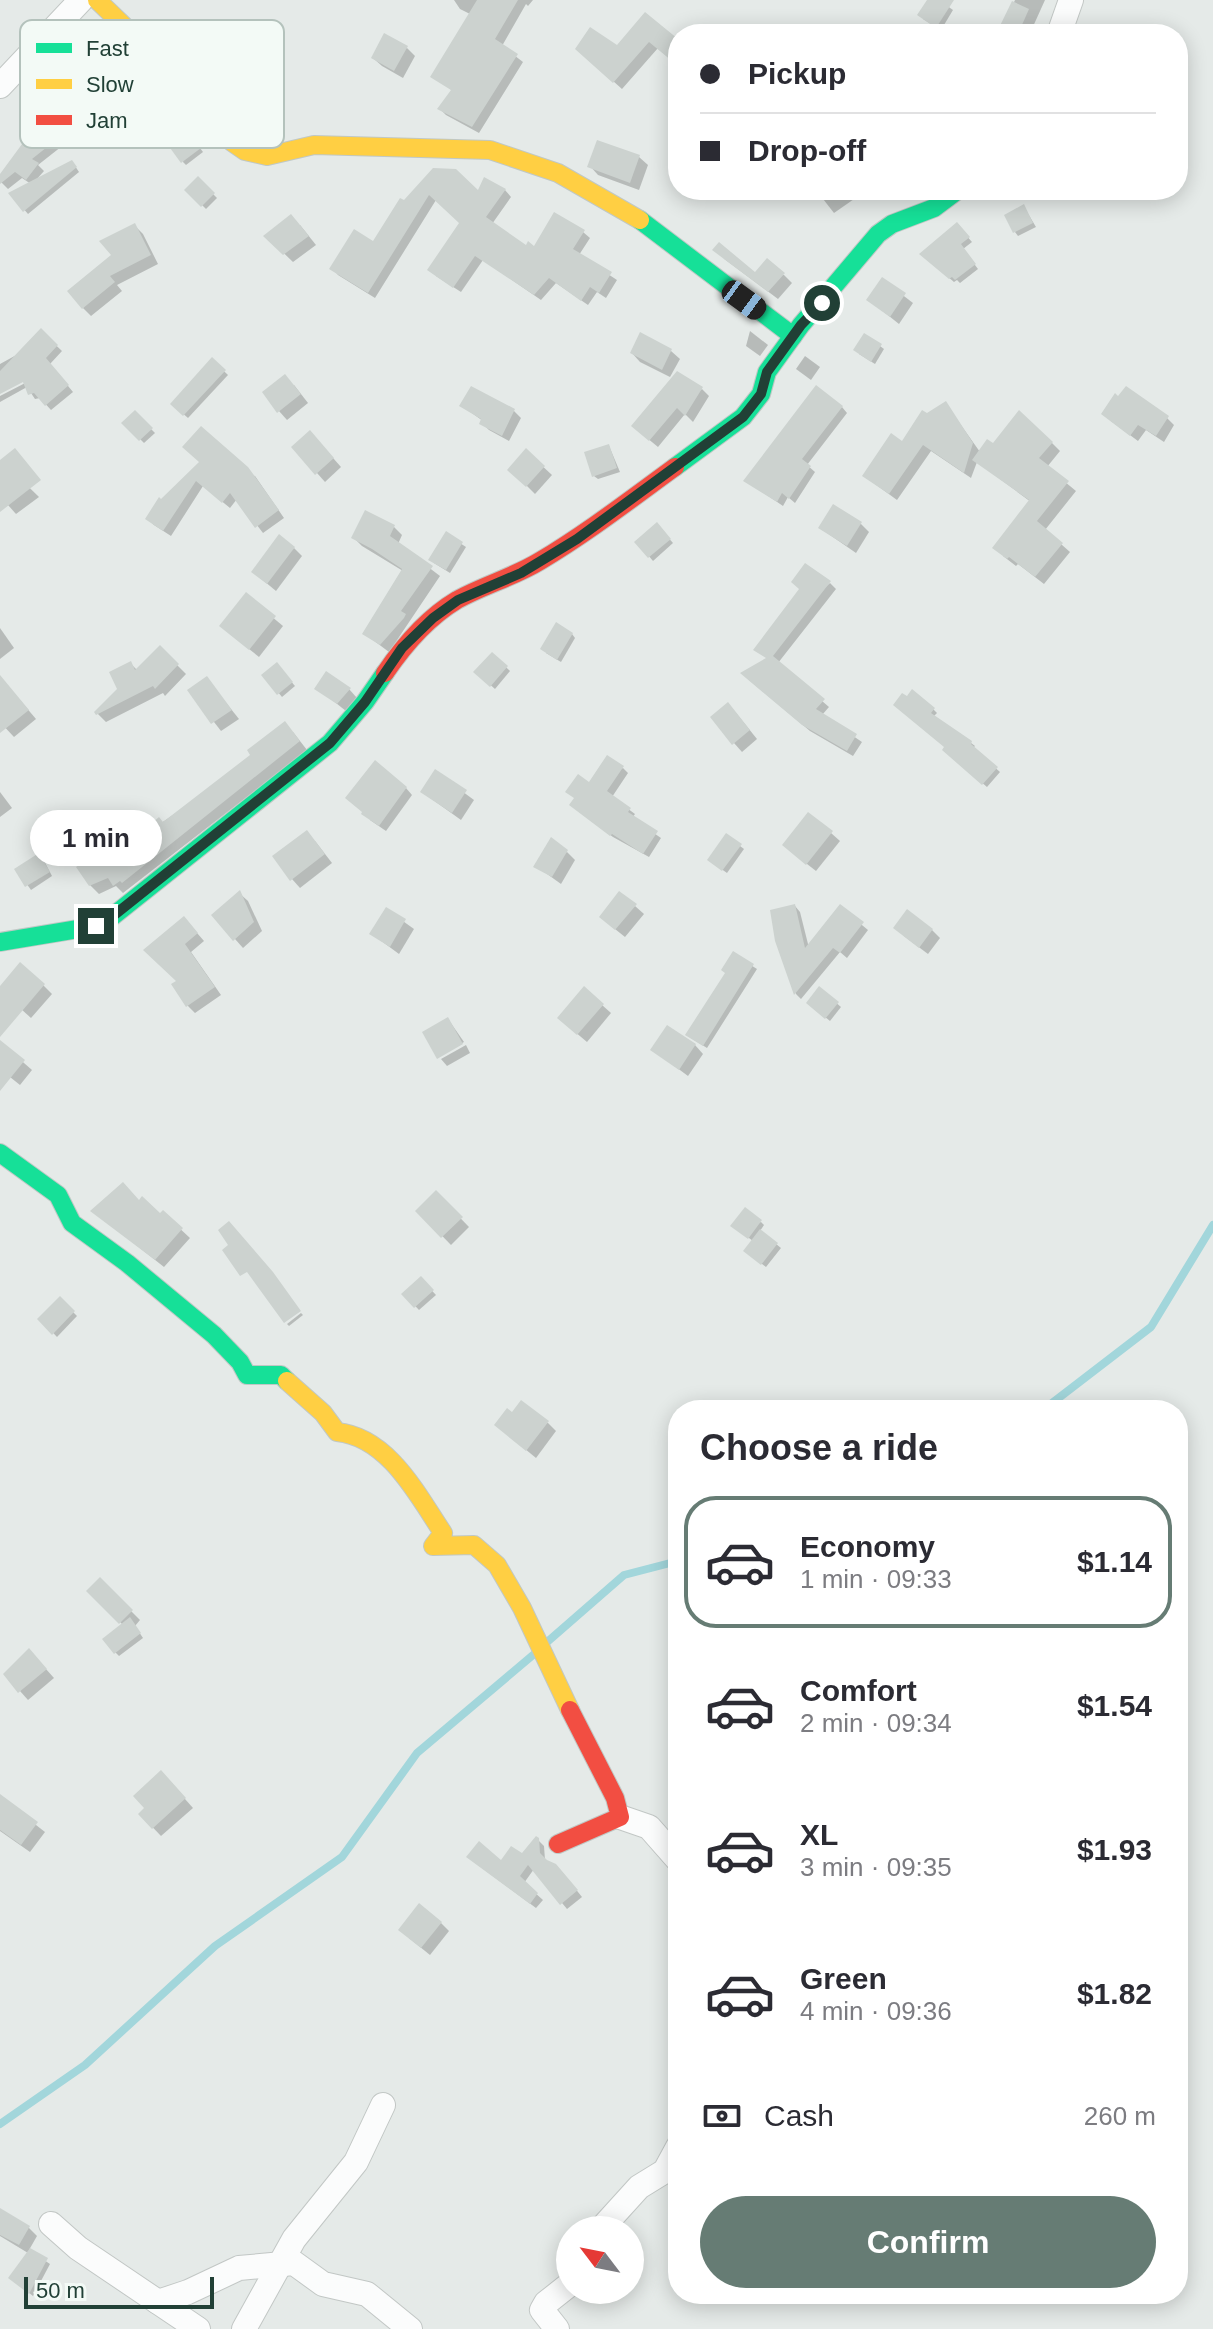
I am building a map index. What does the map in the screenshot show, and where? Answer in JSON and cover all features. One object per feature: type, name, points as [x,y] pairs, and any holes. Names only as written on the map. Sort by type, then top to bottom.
[{"type":"street","points":[[62,20],[81,0]]},
{"type":"street","points":[[97,0],[118,20]]},
{"type":"street","points":[[1063,24],[1071,0]]},
{"type":"street","points":[[0,86],[20,65]]},
{"type":"street","points":[[241,148],[267,156],[314,145],[437,147],[490,150],[525,160],[558,173],[640,220],[793,336]]},
{"type":"street","points":[[0,942],[82,930],[108,920],[330,743],[365,702],[402,648],[433,618],[458,600],[521,573],[577,539],[743,417],[761,394],[767,372],[793,336],[878,234],[892,224],[934,208],[945,200]]},
{"type":"street","points":[[0,1153],[58,1195],[72,1223],[127,1263],[214,1335],[240,1362],[247,1375],[281,1375],[291,1387],[326,1412],[337,1432],[361,1436],[390,1461],[443,1533],[433,1546],[474,1545],[497,1565],[522,1608],[615,1798],[620,1817]]},
{"type":"street","points":[[558,1844],[620,1817],[649,1827],[668,1849]]},
{"type":"street","points":[[244,2329],[294,2239],[356,2162],[383,2105]]},
{"type":"street","points":[[613,2216],[639,2187],[665,2171],[668,2165]]},
{"type":"street","points":[[51,2224],[78,2248],[198,2329]]},
{"type":"street","points":[[158,2302],[239,2268],[294,2263],[323,2284],[367,2294],[410,2329]]},
{"type":"street","points":[[556,2297],[542,2310],[557,2329]]},
{"type":"building","points":[[477,0],[518,0],[495,39],[518,54],[472,127],[437,109],[451,90],[430,77]]},
{"type":"building","points":[[927,0],[954,0],[939,24],[930,24],[917,15]]},
{"type":"building","points":[[1012,1],[1029,9],[1022,24],[1001,24]]},
{"type":"building","points":[[645,12],[668,31],[668,58],[649,42],[613,83],[575,49],[590,27],[617,45]]},
{"type":"building","points":[[384,33],[408,46],[394,71],[371,58]]},
{"type":"building","points":[[597,140],[640,155],[630,183],[587,167]]},
{"type":"building","points":[[20,147],[46,148],[32,159],[39,163],[26,180],[15,172],[0,184],[0,174]]},
{"type":"building","points":[[170,148],[201,148],[181,163]]},
{"type":"building","points":[[72,160],[77,167],[23,212],[8,193]]},
{"type":"building","points":[[433,168],[456,169],[478,190],[484,177],[506,189],[486,217],[526,245],[528,241],[534,246],[554,212],[585,230],[573,249],[612,272],[599,293],[590,287],[581,301],[549,278],[534,295],[475,256],[453,288],[427,270],[459,223],[429,195],[368,293],[329,269],[354,229],[373,241],[400,198],[404,200]]},
{"type":"building","points":[[198,176],[215,193],[201,207],[184,190]]},
{"type":"building","points":[[1024,204],[1033,223],[1013,233],[1004,215]]},
{"type":"building","points":[[291,214],[309,236],[283,255],[263,236]]},
{"type":"building","points":[[957,222],[970,237],[961,244],[976,264],[955,280],[952,277],[949,279],[919,254]]},
{"type":"building","points":[[135,223],[151,255],[110,276],[115,282],[82,309],[67,291],[111,255],[99,241]]},
{"type":"building","points":[[719,242],[755,272],[767,258],[785,273],[768,292],[712,250]]},
{"type":"building","points":[[882,277],[906,293],[890,317],[866,300]]},
{"type":"building","points":[[41,328],[58,345],[46,358],[69,385],[45,406],[34,393],[28,395],[23,382],[0,394],[0,371]]},
{"type":"building","points":[[640,332],[672,349],[662,370],[630,353]]},
{"type":"building","points":[[864,333],[882,344],[871,362],[853,350]]},
{"type":"building","points":[[212,357],[226,370],[183,416],[170,404]]},
{"type":"building","points":[[677,371],[703,387],[685,416],[677,408],[649,441],[631,426]]},
{"type":"building","points":[[285,374],[301,394],[277,413],[262,392]]},
{"type":"building","points":[[816,385],[843,406],[802,459],[811,466],[789,499],[782,493],[777,502],[743,481]]},
{"type":"building","points":[[471,386],[515,409],[502,436],[479,424],[481,419],[459,406]]},
{"type":"building","points":[[1126,386],[1169,416],[1156,436],[1138,425],[1130,436],[1101,414],[1115,393],[1118,396]]},
{"type":"building","points":[[946,401],[973,443],[964,473],[923,445],[889,494],[862,476],[891,433],[902,441],[922,410],[927,413]]},
{"type":"building","points":[[135,410],[153,428],[139,441],[121,423]]},
{"type":"building","points":[[1019,410],[1053,442],[1039,458],[1069,481],[1037,521],[1063,543],[1035,577],[992,548],[1029,500],[972,460],[987,439],[993,443]]},
{"type":"building","points":[[201,426],[248,467],[279,510],[255,528],[230,493],[222,503],[196,481],[163,531],[145,519],[159,497],[161,499],[199,462],[182,447]]},
{"type":"building","points":[[310,430],[334,458],[315,475],[291,447]]},
{"type":"building","points":[[609,444],[617,468],[592,477],[584,452]]},
{"type":"building","points":[[15,448],[41,480],[0,512],[0,460]]},
{"type":"building","points":[[526,448],[545,466],[526,487],[507,470]]},
{"type":"building","points":[[833,504],[862,522],[847,546],[818,528]]},
{"type":"building","points":[[365,510],[395,525],[390,536],[433,566],[401,611],[406,614],[404,618],[380,645],[362,634],[402,569],[351,538]]},
{"type":"building","points":[[657,522],[671,539],[648,558],[634,542]]},
{"type":"building","points":[[446,531],[463,542],[446,570],[428,560]]},
{"type":"building","points":[[279,534],[295,547],[267,584],[251,572]]},
{"type":"building","points":[[805,563],[831,581],[773,656],[825,699],[816,709],[857,734],[847,751],[802,725],[740,673],[766,658],[753,650],[799,589],[791,582]]},
{"type":"building","points":[[246,592],[276,616],[249,650],[219,626]]},
{"type":"building","points":[[556,622],[573,633],[557,660],[540,649]]},
{"type":"building","points":[[160,645],[179,664],[155,689],[153,686],[96,715],[94,712],[117,689],[109,672],[131,661],[135,670]]},
{"type":"building","points":[[492,652],[508,666],[490,687],[473,672]]},
{"type":"building","points":[[277,662],[293,682],[277,695],[261,675]]},
{"type":"building","points":[[326,671],[351,688],[337,704],[314,689]]},
{"type":"building","points":[[0,675],[29,710],[0,733]]},
{"type":"building","points":[[207,676],[232,710],[211,724],[187,690]]},
{"type":"building","points":[[912,689],[935,708],[931,713],[972,741],[971,744],[998,767],[982,785],[942,750],[944,747],[893,705],[902,693],[907,696]]},
{"type":"building","points":[[728,702],[750,730],[732,745],[710,717]]},
{"type":"building","points":[[285,721],[300,741],[122,883],[120,881],[113,886],[108,878],[89,886],[76,867],[125,835],[130,843],[159,817],[163,822],[250,755],[247,750]]},
{"type":"building","points":[[607,755],[624,766],[607,791],[631,808],[628,812],[658,831],[643,854],[612,834],[610,836],[569,805],[574,798],[565,792],[578,774],[589,782]]},
{"type":"building","points":[[375,760],[407,787],[379,826],[345,798]]},
{"type":"building","points":[[435,769],[467,790],[452,813],[420,792]]},
{"type":"building","points":[[808,812],[833,831],[806,865],[782,845]]},
{"type":"building","points":[[307,830],[325,854],[290,881],[272,856]]},
{"type":"building","points":[[726,833],[742,844],[722,871],[707,860]]},
{"type":"building","points":[[551,837],[568,850],[552,877],[533,867]]},
{"type":"building","points":[[39,853],[50,872],[25,887],[14,869]]},
{"type":"building","points":[[240,890],[254,922],[233,941],[211,915]]},
{"type":"building","points":[[619,891],[637,904],[615,930],[599,917]]},
{"type":"building","points":[[795,904],[805,948],[840,904],[864,922],[840,953],[833,948],[794,995],[775,941],[770,910]]},
{"type":"building","points":[[386,907],[406,919],[390,947],[369,934]]},
{"type":"building","points":[[907,909],[933,929],[919,948],[893,928]]},
{"type":"building","points":[[184,916],[198,933],[185,944],[215,987],[186,1007],[171,984],[176,981],[143,950]]},
{"type":"building","points":[[733,951],[754,964],[703,1046],[685,1035],[725,973],[721,970]]},
{"type":"building","points":[[20,962],[45,984],[0,1037],[0,986]]},
{"type":"building","points":[[584,986],[604,1004],[577,1035],[557,1018]]},
{"type":"building","points":[[819,986],[839,1002],[825,1019],[806,1003]]},
{"type":"building","points":[[448,1017],[463,1044],[437,1059],[422,1032]]},
{"type":"building","points":[[667,1025],[696,1044],[679,1070],[650,1050]]},
{"type":"building","points":[[0,1040],[25,1060],[0,1091]]},
{"type":"building","points":[[123,1182],[139,1200],[142,1196],[183,1228],[155,1260],[90,1211]]},
{"type":"building","points":[[436,1190],[463,1217],[441,1238],[415,1211]]},
{"type":"building","points":[[745,1207],[762,1220],[748,1239],[730,1226]]},
{"type":"building","points":[[229,1221],[273,1272],[301,1311],[284,1323],[247,1272],[240,1276],[222,1250],[228,1245],[218,1230]]},
{"type":"building","points":[[760,1229],[778,1243],[761,1265],[743,1251]]},
{"type":"building","points":[[421,1276],[434,1290],[414,1308],[401,1294]]},
{"type":"building","points":[[60,1296],[75,1311],[52,1335],[37,1319]]},
{"type":"building","points":[[521,1400],[549,1421],[526,1451],[494,1425],[507,1408],[512,1412]]},
{"type":"building","points":[[100,1577],[133,1610],[119,1624],[86,1591]]},
{"type":"building","points":[[130,1617],[141,1633],[114,1654],[102,1639]]},
{"type":"building","points":[[29,1648],[47,1669],[18,1693],[3,1674]]},
{"type":"building","points":[[161,1770],[186,1798],[152,1829],[138,1814],[144,1808],[133,1796]]},
{"type":"building","points":[[0,1794],[38,1822],[21,1845],[0,1830]]},
{"type":"building","points":[[536,1836],[539,1838],[540,1853],[556,1864],[578,1890],[560,1905],[528,1865],[520,1876],[538,1893],[530,1904],[466,1857],[479,1841],[501,1860],[511,1846],[522,1853]]},
{"type":"building","points":[[419,1903],[442,1922],[421,1948],[398,1930]]},
{"type":"building","points":[[0,2208],[30,2226],[19,2245],[0,2235]]},
{"type":"building","points":[[30,2248],[48,2258],[29,2294],[8,2278]]},
{"type":"waterway","points":[[1056,1400],[1151,1327],[1213,1225]]},
{"type":"waterway","points":[[546,1643],[624,1575],[668,1564]]},
{"type":"waterway","points":[[0,2124],[85,2065],[215,1946],[342,1857],[417,1753],[533,1655]]},
{"type":"traffic: fast","points":[[675,467],[743,417],[761,394],[767,372],[801,325],[878,234],[892,224],[934,208],[945,200]]},
{"type":"traffic: fast","points":[[640,220],[793,336]]},
{"type":"traffic: fast","points":[[0,942],[96,926],[108,920],[330,743],[385,673]]},
{"type":"traffic: fast","points":[[0,1153],[58,1195],[72,1223],[127,1263],[214,1335],[240,1362],[247,1375],[281,1375],[287,1381]]},
{"type":"traffic: slow","points":[[97,0],[118,20]]},
{"type":"traffic: slow","points":[[241,148],[267,156],[314,145],[490,150],[558,173],[640,220]]},
{"type":"traffic: slow","points":[[287,1381],[323,1413],[337,1432],[371,1444],[399,1470],[443,1533],[433,1546],[474,1545],[497,1565],[522,1608],[570,1710]]},
{"type":"traffic: jam","points":[[385,673],[417,633],[446,607],[540,561],[675,467]]},
{"type":"traffic: jam","points":[[558,1844],[620,1817],[615,1798],[570,1710]]},
{"type":"route","points":[[96,926],[201,848],[330,743],[365,702],[402,648],[433,618],[458,600],[521,573],[577,539],[734,425],[761,394],[767,372],[801,325],[822,303]]}]
